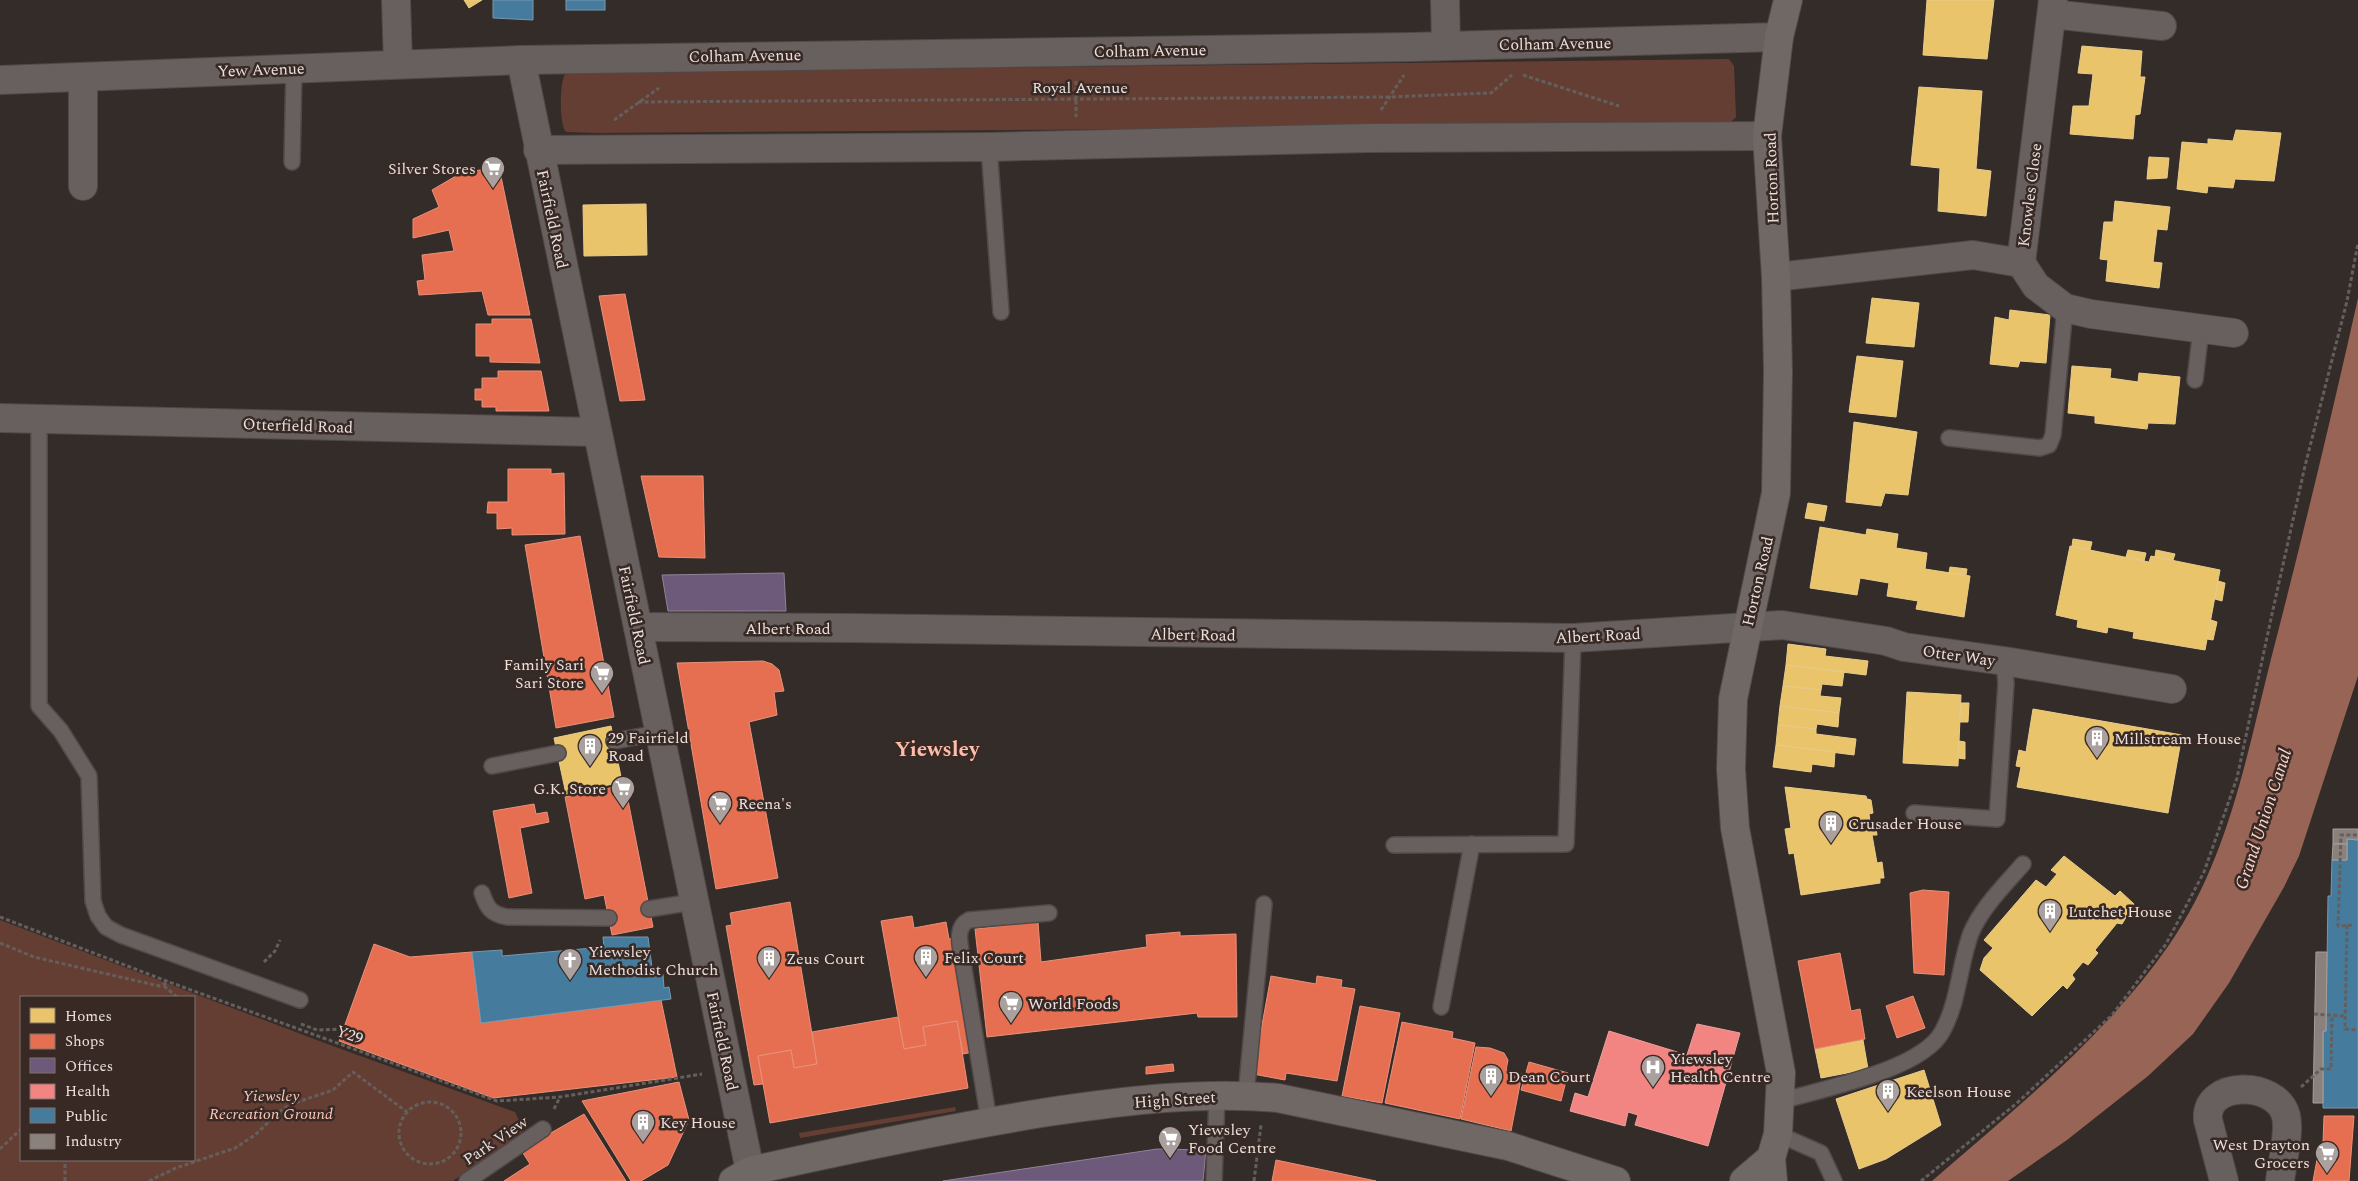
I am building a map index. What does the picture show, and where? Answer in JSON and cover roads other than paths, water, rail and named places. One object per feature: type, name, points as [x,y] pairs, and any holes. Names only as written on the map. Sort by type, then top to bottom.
[{"type":"street","points":[[396,0],[398,64]]},
{"type":"street","points":[[1445,0],[1446,45]]},
{"type":"street","name":"Horton Road","points":[[1774,1158],[1781,1101],[1781,1073],[1767,988],[1735,828],[1732,798],[1733,699],[1776,492],[1778,372],[1776,277],[1767,136],[1779,37],[1788,0]]},
{"type":"street","points":[[2053,7],[2162,26]]},
{"type":"street","name":"Knowles Close","points":[[1776,277],[1974,255],[2021,263],[2053,7]]},
{"type":"street","name":"Colham Avenue","points":[[521,60],[683,56],[1411,47],[1779,37]]},
{"type":"street","name":"Yew Avenue","points":[[0,80],[521,60]]},
{"type":"street","name":"Fairfield Road","points":[[521,60],[693,902],[742,1176]]},
{"type":"street","points":[[83,77],[83,186]]},
{"type":"street","points":[[538,150],[989,147],[1369,138],[1767,136]]},
{"type":"street","points":[[2021,263],[2036,286],[2065,308],[2091,314],[2234,333]]},
{"type":"street","name":"Otterfield Road","points":[[0,418],[596,432]]},
{"type":"street","name":"Otter Way","points":[[1747,626],[1782,625],[1886,641],[1904,647],[2004,661],[2172,689]]},
{"type":"street","name":"Albert Road","points":[[638,627],[1573,638],[1747,626]]},
{"type":"street","points":[[2224,1181],[2208,1120],[2208,1110],[2214,1100],[2228,1092],[2252,1090],[2267,1094],[2281,1104],[2287,1120],[2280,1181]]},
{"type":"street","name":"High Street","points":[[742,1176],[919,1133],[1108,1103],[1218,1095],[1256,1096],[1508,1146],[1564,1173],[1616,1181]]},
{"type":"street","points":[[1744,1181],[1774,1158]]},
{"type":"lane","points":[[292,162],[294,68]]},
{"type":"lane","points":[[989,147],[1001,312]]},
{"type":"lane","points":[[1948,438],[2040,448],[2049,445],[2053,435],[2065,308]]},
{"type":"lane","points":[[2195,380],[2201,329]]},
{"type":"lane","points":[[39,418],[39,706],[61,731],[89,776],[93,901],[98,916],[106,927],[128,938],[300,1000]]},
{"type":"lane","points":[[1394,845],[1566,844],[1573,638]]},
{"type":"lane","points":[[1914,813],[1997,819],[2006,683],[2004,661]]},
{"type":"lane","points":[[614,741],[659,733]]},
{"type":"lane","points":[[492,766],[558,753]]},
{"type":"lane","points":[[1440,1007],[1472,844]]},
{"type":"lane","points":[[1781,1101],[1880,1074],[1912,1058],[1937,1038],[1942,1032],[1956,993],[1972,932],[1996,894],[2023,864]]},
{"type":"lane","points":[[482,893],[487,907],[496,914],[507,917],[609,918]]},
{"type":"lane","points":[[649,910],[693,902]]},
{"type":"lane","points":[[1256,1096],[1264,904]]},
{"type":"lane","points":[[990,1121],[960,951],[960,930],[962,925],[970,920],[1049,913]]},
{"type":"lane","points":[[1214,1181],[1218,1095]]},
{"type":"lane","name":"Park View","points":[[467,1181],[543,1129]]},
{"type":"lane","points":[[1774,1158],[1821,1153],[1834,1181]]},
{"type":"water","name":"Grand Union Canal","points":[[2358,298],[2358,676],[2299,856],[2284,887],[2229,983],[2193,1034],[2148,1076],[2067,1140],[2008,1181],[1932,1181],[2058,1070],[2116,1011],[2144,979],[2169,945],[2189,912],[2206,878],[2221,843],[2243,771],[2316,479]]},
{"type":"place","name":"Silver Stores","points":[[493,189]]},
{"type":"place","name":"Family Sari Sari Store","points":[[602,694]]},
{"type":"place","name":"Millstream House","points":[[2097,759]]},
{"type":"place","name":"29 Fairfield Road","points":[[590,767]]},
{"type":"place","name":"G.K. Store","points":[[623,809]]},
{"type":"place","name":"Reena's","points":[[720,824]]},
{"type":"place","name":"Crusader House","points":[[1831,844]]},
{"type":"place","name":"Lutchet House","points":[[2050,932]]},
{"type":"place","name":"Felix Court","points":[[926,978]]},
{"type":"place","name":"Zeus Court","points":[[769,979]]},
{"type":"place","name":"Yiewsley Methodist Church","points":[[570,981]]},
{"type":"place","name":"World Foods","points":[[1011,1024]]},
{"type":"place","name":"Yiewsley Health Centre","points":[[1653,1088]]},
{"type":"place","name":"Dean Court","points":[[1491,1097]]},
{"type":"place","name":"Keelson House","points":[[1888,1112]]},
{"type":"place","name":"Key House","points":[[643,1143]]},
{"type":"place","name":"Yiewsley Food Centre","points":[[1170,1159]]},
{"type":"place","name":"West Drayton Grocers","points":[[2327,1174]]},
{"type":"district","name":"Yiewsley","points":[[937,749]]},
{"type":"park label","name":"Yiewsley Recreation Ground","points":[[271,1104]]}]
